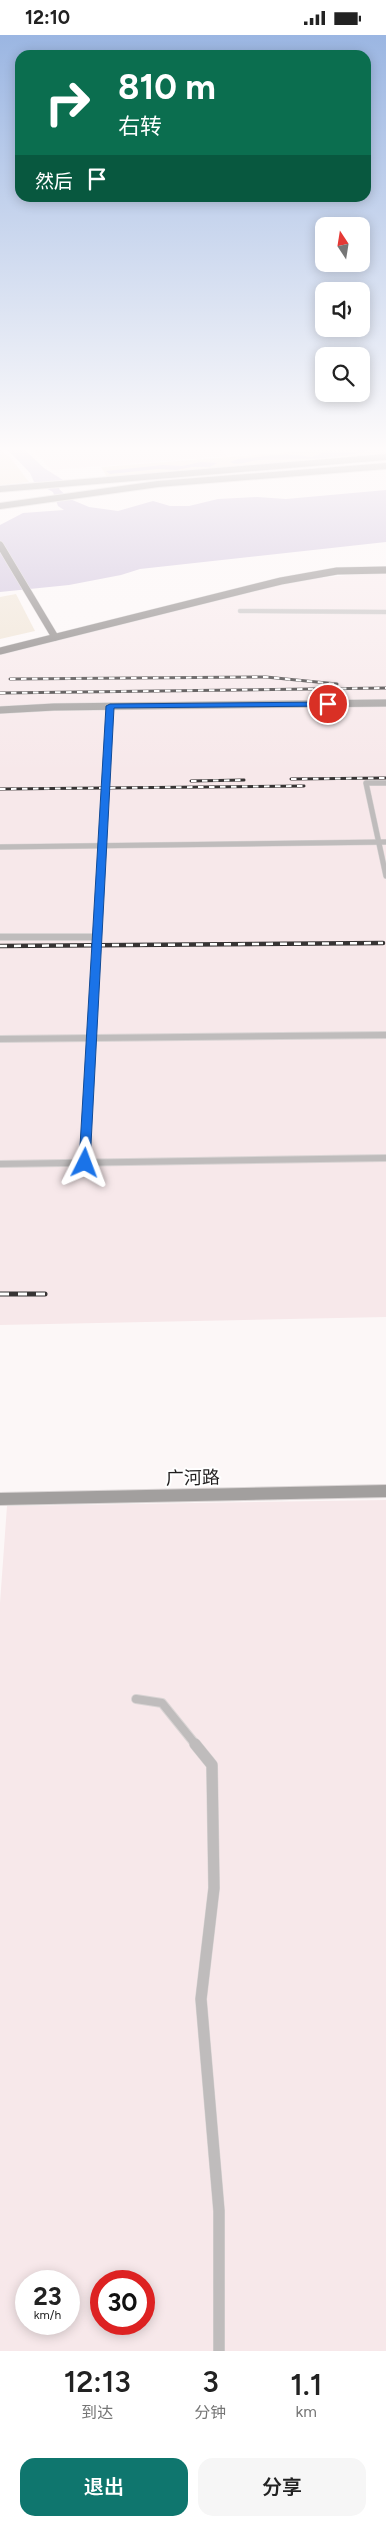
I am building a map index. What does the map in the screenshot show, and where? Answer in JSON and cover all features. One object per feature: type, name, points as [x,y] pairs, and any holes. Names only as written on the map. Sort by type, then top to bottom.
[{"type":"highway","points":[[8,558],[53,635]]},
{"type":"highway","points":[[0,651],[53,635],[281,581],[337,571],[386,568]]},
{"type":"highway","points":[[0,643],[53,635]]},
{"type":"street","points":[[240,611],[386,612]]},
{"type":"street","points":[[0,710],[110,706],[386,703]]},
{"type":"street","points":[[85,1163],[110,706]]},
{"type":"street","points":[[386,783],[366,783],[386,876]]},
{"type":"street","points":[[0,847],[386,842]]},
{"type":"street","points":[[0,937],[97,937]]},
{"type":"street","points":[[0,1039],[386,1035]]},
{"type":"street","points":[[0,1164],[386,1158]]},
{"type":"street","name":"广河路","points":[[0,1499],[386,1491]]},
{"type":"street","points":[[136,1699],[162,1703],[212,1765],[214,1888],[201,1999],[218,2211],[219,2351]]},
{"type":"shaded area","points":[[0,558],[239,558],[140,569],[121,575],[69,585],[0,592]]},
{"type":"shaded area","points":[[365,573],[386,573],[386,1317],[0,1325],[0,655],[293,581]]},
{"type":"shaded area","points":[[16,594],[35,631],[0,639],[0,597]]},
{"type":"shaded area","points":[[386,1500],[386,2351],[0,2351],[0,1603],[7,1506]]},
{"type":"railway","points":[[10,679],[266,677],[337,684]]},
{"type":"railway","points":[[0,693],[386,688]]},
{"type":"railway","points":[[291,779],[386,778]]},
{"type":"railway","points":[[191,781],[244,780]]},
{"type":"railway","points":[[0,789],[304,786]]},
{"type":"railway","points":[[0,946],[383,943]]},
{"type":"railway","points":[[0,1294],[45,1294]]},
{"type":"route","points":[[85,1163],[110,706],[328,704]]}]
